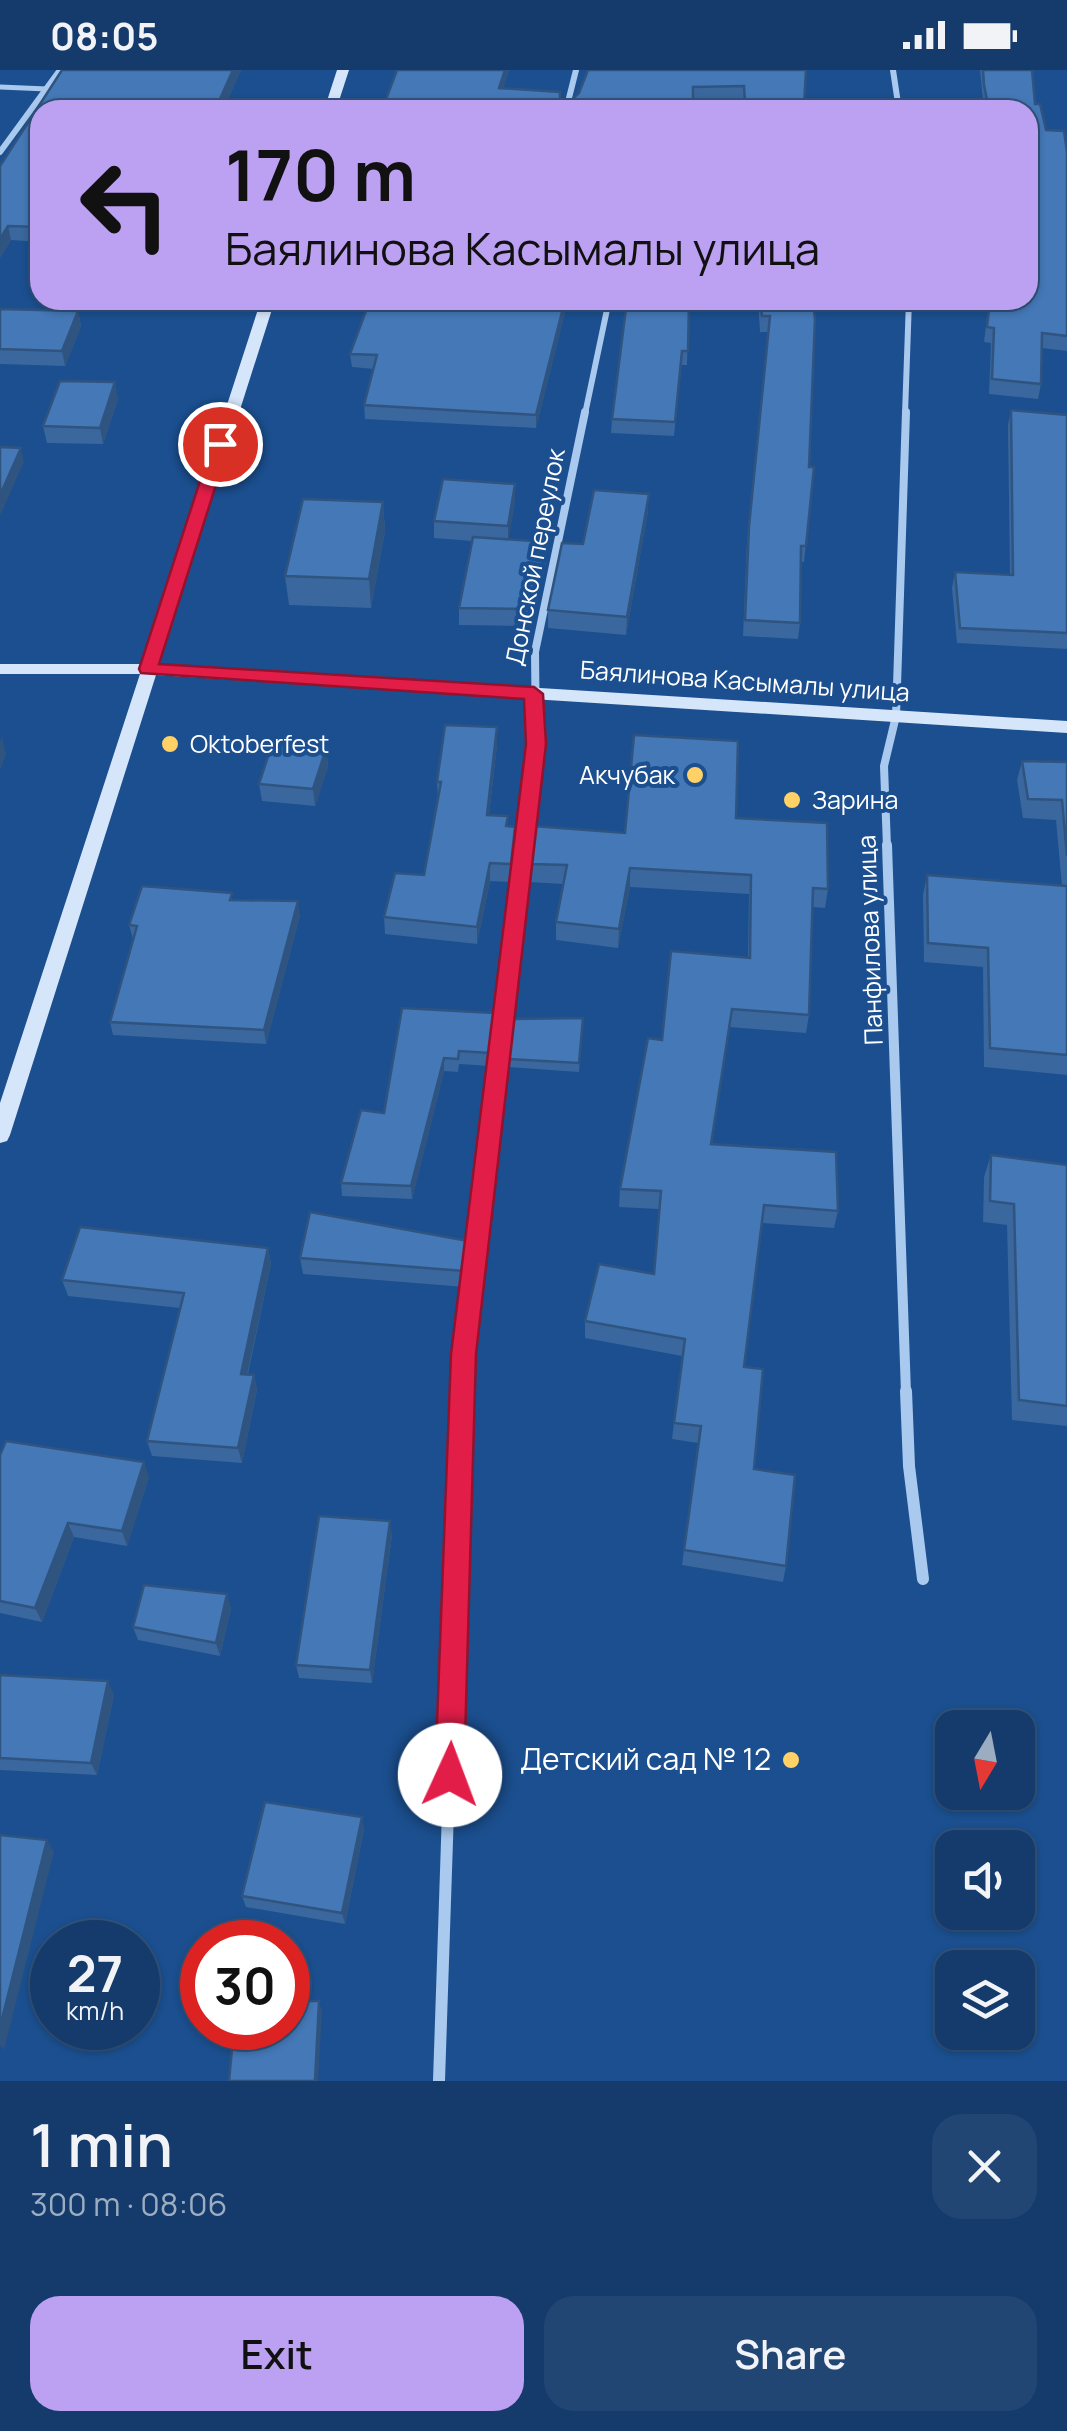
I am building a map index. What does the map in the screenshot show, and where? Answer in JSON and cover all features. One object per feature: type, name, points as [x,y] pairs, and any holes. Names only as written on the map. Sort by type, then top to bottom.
[{"type":"street","points":[[38,100],[60,70]]},
{"type":"street","points":[[333,100],[343,70]]},
{"type":"street","points":[[568,100],[576,70]]},
{"type":"street","points":[[893,70],[898,100]]},
{"type":"street","points":[[0,152],[30,111]]},
{"type":"street","points":[[0,1136],[265,310]]},
{"type":"street","name":"Донской переулок","points":[[439,2081],[464,1354],[536,744],[536,652],[607,310]]},
{"type":"street","name":"Панфилова улица","points":[[908,310],[896,716],[884,766],[909,1466],[923,1579]]},
{"type":"street","name":"Баялинова Касымалы улица","points":[[0,669],[148,669],[1067,727]]},
{"type":"lane","points":[[0,87],[47,88]]},
{"type":"building","points":[[62,70],[233,70],[220,100],[43,100]]},
{"type":"building","points":[[397,70],[505,70],[499,88],[560,92],[560,100],[386,100]]},
{"type":"building","points":[[588,70],[806,70],[804,100],[745,100],[744,86],[693,87],[693,100],[571,100],[579,93]]},
{"type":"building","points":[[983,70],[1032,70],[1035,100],[987,100]]},
{"type":"building","points":[[1040,104],[1046,130],[1064,131],[1067,152],[1067,336],[1042,333],[1041,384],[992,379],[994,328],[987,327],[989,310],[1038,310]]},
{"type":"building","points":[[30,120],[30,227],[8,226],[0,239],[0,166]]},
{"type":"building","points":[[0,309],[78,311],[62,351],[0,349]]},
{"type":"building","points":[[366,310],[562,310],[536,415],[364,405],[377,355],[350,354]]},
{"type":"building","points":[[626,310],[689,310],[688,351],[682,351],[675,422],[612,419]]},
{"type":"building","points":[[761,310],[814,310],[809,467],[814,467],[806,546],[801,546],[800,623],[745,620],[749,526],[770,316],[762,316]]},
{"type":"building","points":[[60,381],[115,382],[100,428],[43,426]]},
{"type":"building","points":[[1011,410],[1067,415],[1067,633],[960,628],[955,572],[1013,575]]},
{"type":"building","points":[[0,447],[21,448],[0,495]]},
{"type":"building","points":[[443,479],[515,484],[508,526],[434,521]]},
{"type":"building","points":[[594,490],[649,494],[627,617],[548,610],[562,543],[583,544]]},
{"type":"building","points":[[303,499],[383,502],[369,579],[285,576]]},
{"type":"building","points":[[473,537],[547,542],[533,609],[459,608]]},
{"type":"building","points":[[445,725],[497,727],[487,815],[508,816],[506,826],[515,827],[511,864],[490,863],[477,927],[384,917],[395,873],[424,875],[441,782],[437,782]]},
{"type":"building","points":[[634,735],[738,741],[736,818],[827,823],[828,889],[813,888],[809,1015],[732,1009],[711,1144],[836,1152],[838,1211],[764,1205],[744,1367],[763,1369],[754,1469],[795,1475],[786,1566],[684,1550],[701,1426],[674,1423],[685,1339],[585,1321],[599,1264],[654,1274],[661,1191],[620,1189],[648,1038],[662,1040],[671,951],[750,958],[751,875],[630,868],[619,929],[556,922],[567,865],[529,864],[533,826],[625,833]]},
{"type":"building","points":[[272,744],[326,749],[313,789],[259,784]]},
{"type":"building","points":[[1022,761],[1067,762],[1067,856],[1062,800],[1028,799]]},
{"type":"building","points":[[927,875],[1067,886],[1067,1055],[990,1048],[988,948],[928,943]]},
{"type":"building","points":[[142,886],[232,893],[230,900],[298,901],[264,1030],[110,1022],[137,926],[129,925]]},
{"type":"building","points":[[402,1008],[494,1013],[490,1053],[459,1051],[458,1059],[444,1058],[411,1186],[341,1183],[361,1110],[384,1113]]},
{"type":"building","points":[[583,1018],[579,1063],[508,1059],[512,1019]]},
{"type":"building","points":[[991,1155],[1067,1165],[1067,1406],[1019,1400],[1014,1204],[990,1201]]},
{"type":"building","points":[[310,1212],[468,1241],[464,1271],[300,1258]]},
{"type":"building","points":[[80,1227],[268,1248],[241,1374],[254,1375],[238,1448],[147,1441],[184,1293],[62,1280]]},
{"type":"building","points":[[6,1441],[144,1462],[122,1531],[68,1523],[35,1608],[0,1601],[0,1455]]},
{"type":"building","points":[[319,1516],[390,1521],[370,1670],[296,1665]]},
{"type":"building","points":[[144,1585],[227,1594],[216,1643],[133,1627]]},
{"type":"building","points":[[0,1675],[108,1681],[91,1763],[0,1758]]},
{"type":"building","points":[[265,1802],[362,1817],[342,1913],[242,1896]]},
{"type":"building","points":[[0,1835],[47,1840],[0,2027]]},
{"type":"building","points":[[310,2001],[319,2001],[315,2081],[229,2081],[232,2050],[310,2050]]},
{"type":"place","name":"Oktoberfest","points":[[170,744]]},
{"type":"place","name":"Акчубак","points":[[695,775]]},
{"type":"place","name":"Зарина","points":[[792,800]]},
{"type":"place","name":"Детский сад № 12","points":[[791,1760]]},
{"type":"route","points":[[220,444],[148,669],[534,694],[536,744],[464,1354],[450,1775]]}]
